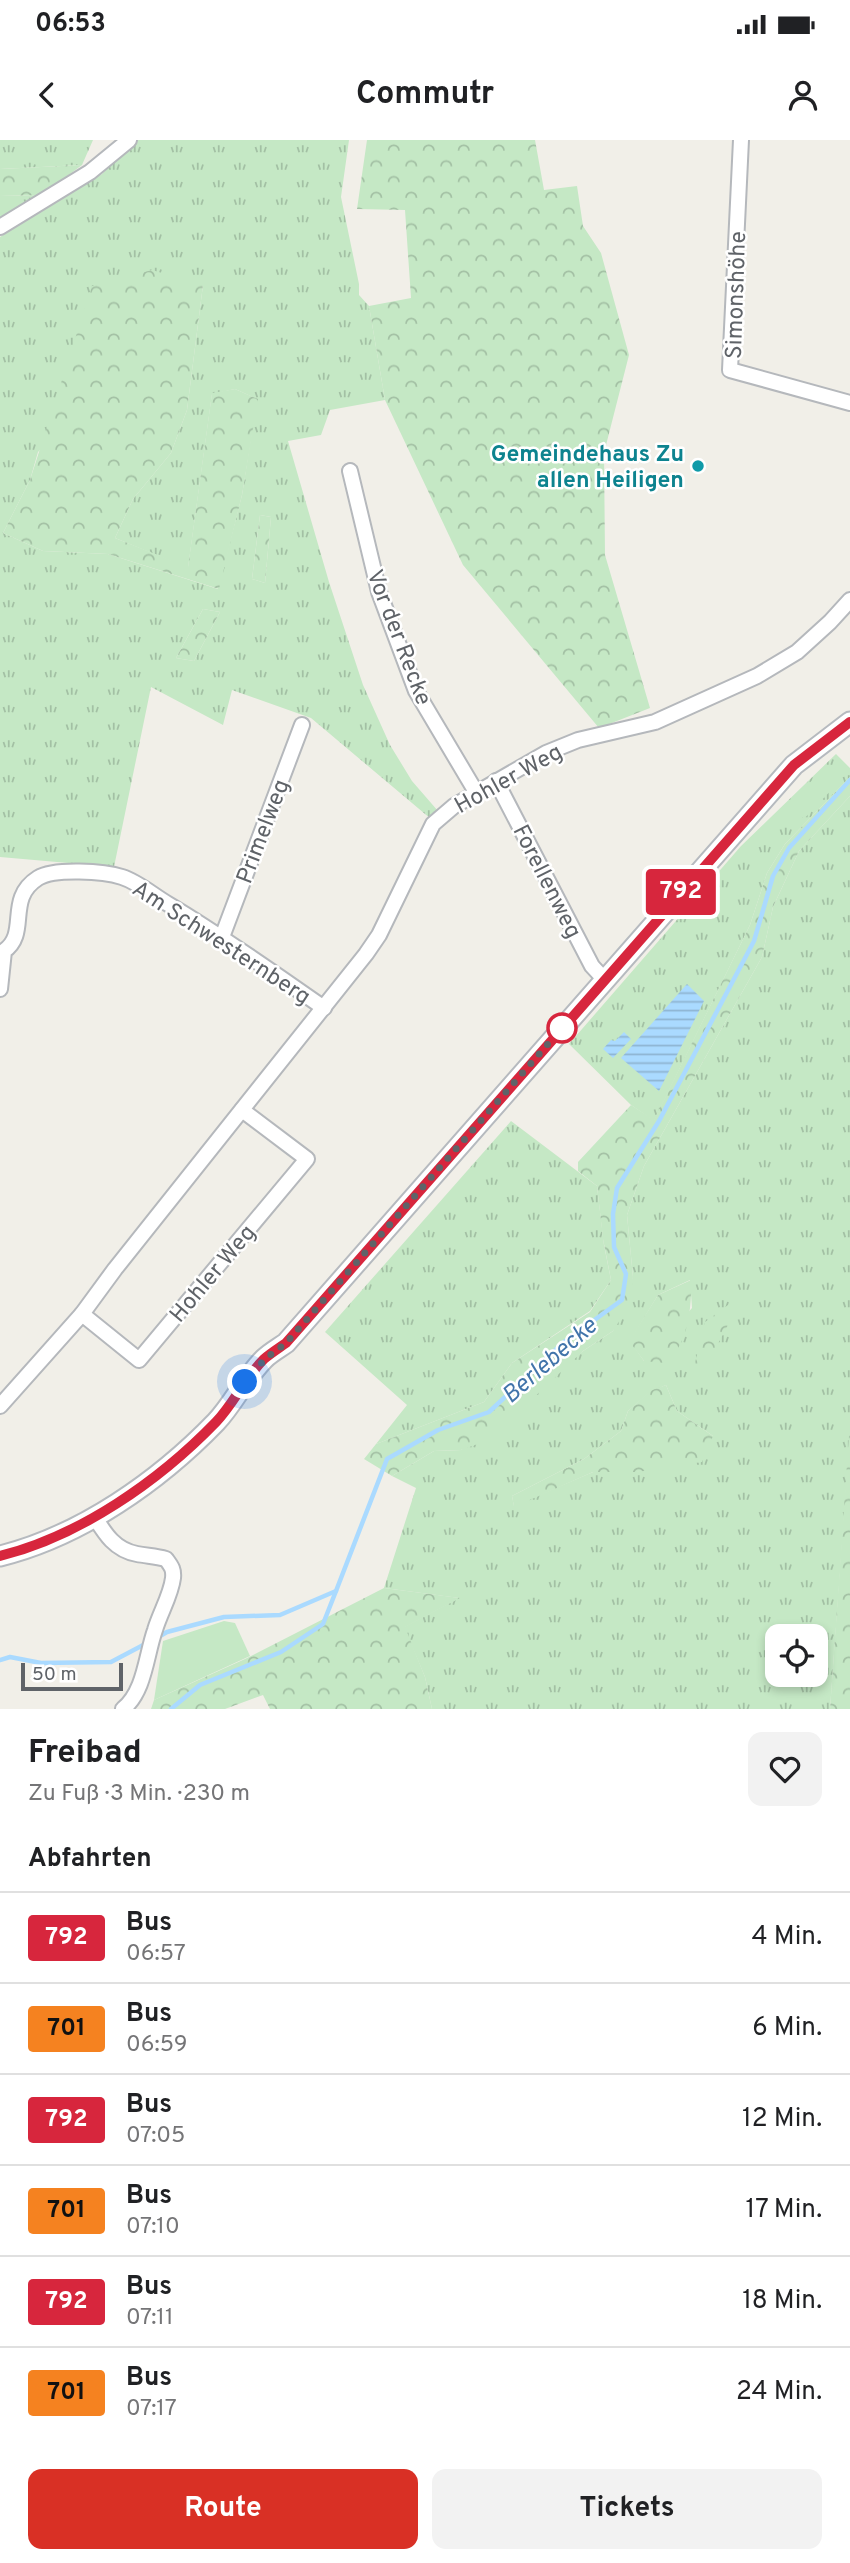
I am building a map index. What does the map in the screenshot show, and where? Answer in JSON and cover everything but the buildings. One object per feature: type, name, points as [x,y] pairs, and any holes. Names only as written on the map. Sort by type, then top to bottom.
[{"type":"main road","points":[[0,1556],[54,1536],[94,1516],[135,1490],[215,1423],[265,1359],[286,1343],[794,765],[850,722]]},
{"type":"street","points":[[0,227],[89,172],[128,140]]},
{"type":"street","name":"Simonshöhe","points":[[741,140],[730,370],[850,403]]},
{"type":"street","name":"Vor der Recke","points":[[350,471],[379,592],[416,691],[476,792]]},
{"type":"street","name":"Hohler Weg","points":[[0,1406],[82,1314],[324,1008],[379,934],[433,824],[476,792],[546,753],[567,744],[641,727],[757,676],[797,652],[850,600]]},
{"type":"street","name":"Primelweg","points":[[222,937],[302,725]]},
{"type":"street","name":"Forellenweg","points":[[496,780],[592,966],[604,979]]},
{"type":"street","name":"Am Schwesternberg","points":[[0,989],[2,950],[11,946],[16,935],[18,907],[23,893],[40,877],[60,870],[122,877],[222,937],[324,1008]]},
{"type":"street","name":"Hohler Weg","points":[[82,1314],[139,1360],[307,1159],[242,1110]]},
{"type":"street","points":[[94,1516],[108,1538],[116,1545],[139,1555],[166,1559],[173,1568],[173,1581],[135,1694],[123,1709]]},
{"type":"green space","points":[[0,140],[93,140],[82,165],[0,169]]},
{"type":"green space","points":[[136,140],[349,140],[341,197],[359,295],[369,306],[385,400],[330,410],[321,435],[288,441],[329,582],[363,685],[390,745],[412,781],[438,811],[431,819],[311,718],[232,690],[223,725],[151,687],[114,867],[0,857],[0,237],[102,174]],"holes":[[[203,285],[187,410],[171,453],[133,499],[115,538],[188,568],[212,394],[235,389],[257,399],[242,495],[218,589],[108,554],[43,551],[3,533],[30,480],[38,452]],[[260,515],[271,517],[265,583],[252,579]],[[203,609],[220,612],[194,661],[176,658]]]},
{"type":"green space","points":[[367,140],[535,140],[544,190],[577,186],[583,226],[601,253],[629,355],[604,453],[605,555],[650,708],[599,728],[463,565],[385,400],[369,306],[411,298],[405,210],[357,209]]},
{"type":"green space","points":[[82,165],[42,195],[0,196],[0,169]]},
{"type":"green space","points":[[42,195],[0,219],[0,196]]},
{"type":"green space","points":[[152,270],[203,285],[187,410],[171,453],[133,499],[115,538],[188,567],[212,393],[235,389],[258,399],[242,495],[219,589],[108,554],[43,551],[3,533],[30,480],[92,286]]},
{"type":"green space","points":[[260,515],[271,517],[265,583],[252,579]]},
{"type":"green space","points":[[203,609],[220,612],[194,661],[176,658]]},
{"type":"green space","points":[[836,754],[850,768],[850,777],[785,844],[767,873],[750,925],[654,1121],[631,1105],[569,1044],[741,846]]},
{"type":"green space","points":[[823,769],[838,783],[804,819],[789,804]]},
{"type":"green space","points":[[850,777],[850,796],[799,851],[773,907],[762,957],[644,1166],[627,1215],[633,1277],[630,1304],[613,1331],[583,1351],[489,1440],[461,1450],[434,1451],[392,1476],[364,1459],[376,1444],[484,1402],[512,1363],[590,1312],[611,1280],[597,1186],[578,1171],[578,1162],[631,1105],[654,1120],[750,925],[767,873],[785,844]]},
{"type":"green space","points":[[850,796],[850,1434],[830,1709],[432,1709],[425,1677],[404,1627],[459,1598],[384,1588],[416,1488],[392,1476],[434,1451],[461,1450],[583,1351],[613,1331],[633,1277],[627,1215],[644,1166],[762,957],[773,907],[799,851]],"holes":[[[690,1280],[692,1308],[644,1361],[630,1341],[658,1295]],[[666,1385],[677,1411],[713,1436],[637,1472],[593,1472],[514,1506],[512,1496],[584,1459],[621,1431],[628,1411],[650,1392]]]},
{"type":"green space","points":[[511,1121],[597,1186],[611,1280],[590,1311],[512,1363],[484,1402],[376,1444],[407,1405],[325,1332]]},
{"type":"green space","points":[[691,1280],[687,1326],[678,1347],[664,1363],[644,1361],[629,1341],[658,1295]]},
{"type":"green space","points":[[728,1305],[729,1323],[704,1370],[694,1367],[705,1322]]},
{"type":"green space","points":[[666,1385],[677,1411],[713,1436],[702,1462],[637,1472],[593,1472],[514,1507],[512,1496],[584,1459],[621,1431],[628,1411],[650,1391]]},
{"type":"green space","points":[[850,1434],[850,1709],[830,1709],[849,1436]]},
{"type":"green space","points":[[384,1588],[460,1598],[405,1627],[425,1677],[432,1709],[270,1709],[263,1695],[225,1709],[151,1709],[154,1700],[245,1659]]},
{"type":"green space","points":[[224,1621],[235,1623],[250,1656],[154,1700],[163,1641]]},
{"type":"water","points":[[687,984],[704,1001],[659,1091],[621,1058]]},
{"type":"water","points":[[624,1032],[631,1039],[613,1058],[603,1049]]},
{"type":"waterway","name":"Berlebecke","points":[[155,1639],[167,1632],[224,1617],[280,1615],[336,1591],[387,1459],[438,1430],[489,1412],[564,1342],[622,1300],[626,1274],[614,1247],[613,1214],[617,1188],[659,1121],[754,941],[773,876],[789,848],[850,780]]},
{"type":"waterway","points":[[171,1709],[200,1685],[281,1652],[323,1624],[336,1591]]},
{"type":"waterway","name":"Berlebecke","points":[[0,1660],[10,1657],[41,1663],[111,1662],[147,1643]]},
{"type":"bus line","name":"792","points":[[0,1556],[54,1536],[94,1516],[156,1475],[215,1423],[265,1359],[286,1343],[794,765],[850,722]]},
{"type":"place","name":"Gemeindehaus Zu allen Heiligen","points":[[698,466]]},
{"type":"route","points":[[245,1382],[265,1359],[286,1343],[562,1028]]}]
